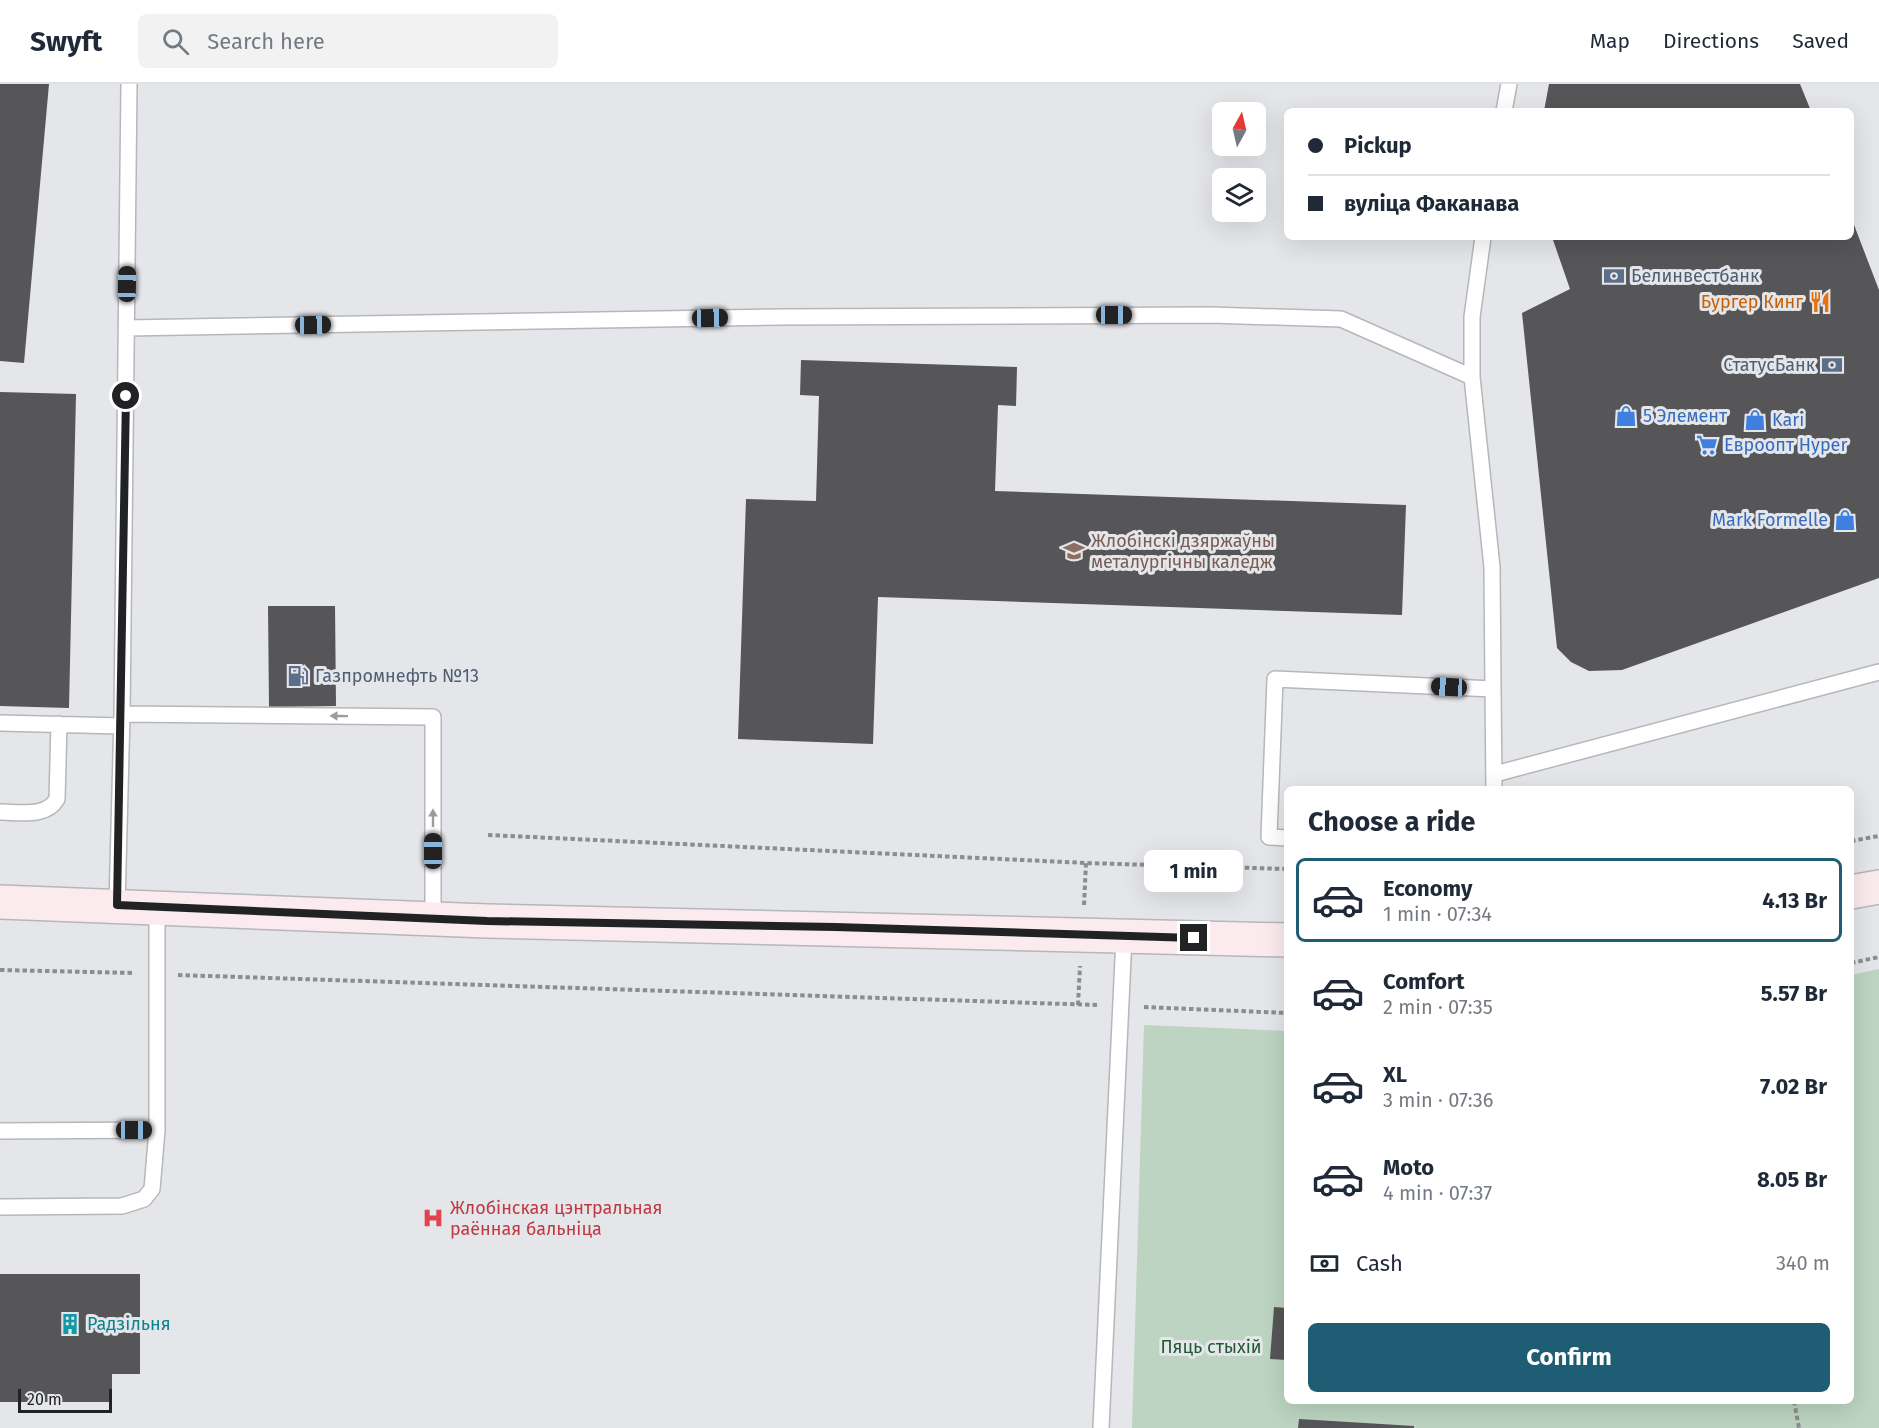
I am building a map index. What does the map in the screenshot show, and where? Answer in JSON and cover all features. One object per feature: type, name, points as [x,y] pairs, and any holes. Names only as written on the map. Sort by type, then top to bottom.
[{"type":"main road","points":[[1854,891],[1879,887]]},
{"type":"main road","points":[[0,902],[433,918],[1284,940]]},
{"type":"lane","points":[[117,905],[122,720],[129,84]]},
{"type":"lane","points":[[1505,108],[1509,84]]},
{"type":"lane","points":[[1483,240],[1472,317],[1472,377],[1492,567],[1495,781],[1879,672]]},
{"type":"lane","points":[[126,328],[792,316],[1210,315],[1341,319],[1472,377]]},
{"type":"lane","points":[[1284,838],[1269,837],[1275,679],[1492,689]]},
{"type":"lane","points":[[0,723],[59,724],[122,720],[433,717],[433,918]]},
{"type":"lane","points":[[0,812],[37,812],[53,806],[57,799],[59,724]]},
{"type":"lane","points":[[0,1207],[122,1206],[144,1199],[152,1189],[157,1130],[157,907]]},
{"type":"lane","points":[[1101,1428],[1124,936]]},
{"type":"lane","points":[[0,1131],[157,1130]]},
{"type":"path","points":[[488,835],[1086,863],[1284,869]]},
{"type":"path","points":[[1854,841],[1879,836]]},
{"type":"path","points":[[1854,962],[1879,957]]},
{"type":"path","points":[[0,970],[1284,1013]]},
{"type":"path","points":[[1794,1404],[1798,1428]]},
{"type":"green space","name":"Пяць стыхій","points":[[1879,969],[1879,1428],[1132,1428],[1144,1025],[1284,1031],[1284,1404],[1854,1404],[1854,974]]},
{"type":"building","points":[[0,84],[49,84],[24,363],[0,361]]},
{"type":"building","points":[[1549,84],[1800,84],[1810,108],[1545,108]]},
{"type":"building","name":"Евроопт Hyper","points":[[1854,225],[1879,290],[1879,578],[1622,670],[1589,671],[1571,662],[1557,648],[1522,313],[1570,289],[1553,240],[1854,240]]},
{"type":"building","name":"Жлобінскі дзяржаўны металургічны каледж","points":[[801,360],[1017,367],[1016,406],[998,405],[995,491],[1406,505],[1402,615],[878,597],[873,744],[738,739],[746,499],[816,501],[819,396],[800,395]]},
{"type":"building","points":[[0,392],[76,394],[69,708],[0,706]]},
{"type":"building","points":[[268,606],[335,606],[336,706],[269,707]]},
{"type":"building","name":"Радзільня","points":[[0,1274],[140,1274],[140,1374],[112,1374],[112,1402],[0,1402]]},
{"type":"building","points":[[1274,1307],[1284,1308],[1284,1360],[1270,1359]]},
{"type":"building","points":[[1299,1419],[1414,1426],[1414,1428],[1298,1428]]},
{"type":"place","name":"Белинвестбанк","points":[[1614,276]]},
{"type":"place","name":"Бургер Кинг","points":[[1820,302]]},
{"type":"place","name":"СтатусБанк","points":[[1832,365]]},
{"type":"place","name":"5 Элемент","points":[[1626,416]]},
{"type":"place","name":"Kari","points":[[1755,420]]},
{"type":"place","name":"Евроопт Hyper","points":[[1707,445]]},
{"type":"place","name":"Mark Formelle","points":[[1845,520]]},
{"type":"place","name":"Жлобінскі дзяржаўны металургічны каледж","points":[[1074,551]]},
{"type":"place","name":"Газпромнефть №13","points":[[298,676]]},
{"type":"place","name":"Жлобінская цэнтральная раённая бальніца","points":[[433,1218]]},
{"type":"place","name":"Радзільня","points":[[70,1324]]},
{"type":"route","points":[[126,396],[117,905],[487,921],[835,927],[1194,938]]}]
